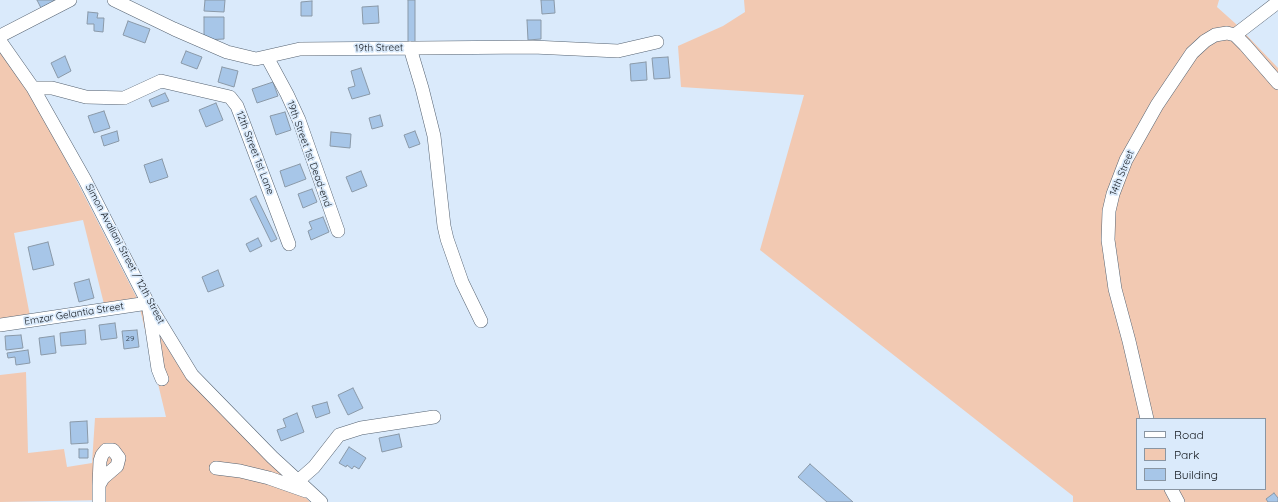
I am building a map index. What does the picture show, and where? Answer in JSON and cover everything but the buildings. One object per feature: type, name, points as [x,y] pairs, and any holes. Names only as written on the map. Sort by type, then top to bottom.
[{"type":"street","points":[[0,42],[70,0]]},
{"type":"street","name":"19th Street","points":[[114,0],[174,30],[228,52],[256,59],[300,49],[533,47],[618,51],[657,42]]},
{"type":"street","points":[[1278,2],[1235,35],[1278,83]]},
{"type":"street","name":"14th Street","points":[[1147,418],[1115,289],[1108,240],[1109,211],[1113,194],[1126,160],[1136,140],[1175,76],[1192,53],[1205,41],[1215,35],[1227,33],[1235,35]]},
{"type":"street","name":"Simon Avaliani Street / 12th Street","points":[[0,42],[33,88],[85,180],[148,303],[192,375],[267,452],[321,502]]},
{"type":"street","points":[[410,48],[434,136],[444,226],[447,239],[462,282],[481,322]]},
{"type":"street","name":"19th Street 1st Dead-end","points":[[267,56],[299,120],[338,231]]},
{"type":"street","name":"12th Street 1st Lane","points":[[33,88],[52,88],[86,97],[124,98],[161,81],[230,97],[242,119],[289,244]]},
{"type":"street","points":[[148,303],[158,369],[162,379]]},
{"type":"street","name":"Emzar Gelantia Street","points":[[0,325],[148,303]]},
{"type":"street","points":[[298,481],[314,468],[339,435],[361,428],[434,417]]},
{"type":"street","points":[[216,468],[240,471],[269,478],[311,493]]},
{"type":"street","points":[[99,485],[100,502]]},
{"type":"street","points":[[1172,490],[1178,502]]},
{"type":"green space","points":[[744,0],[1219,0],[1217,7],[1236,24],[1278,68],[1278,502],[1073,502],[1073,496],[760,250],[804,95],[681,87],[678,46],[723,26],[745,12]]},
{"type":"green space","points":[[0,52],[33,96],[141,306],[185,376],[310,502],[105,502],[104,500],[0,502],[0,375],[26,372],[28,453],[64,449],[67,467],[92,463],[95,418],[166,417],[140,309],[0,330]],"holes":[[[83,220],[104,304],[30,316],[14,233]]]}]
